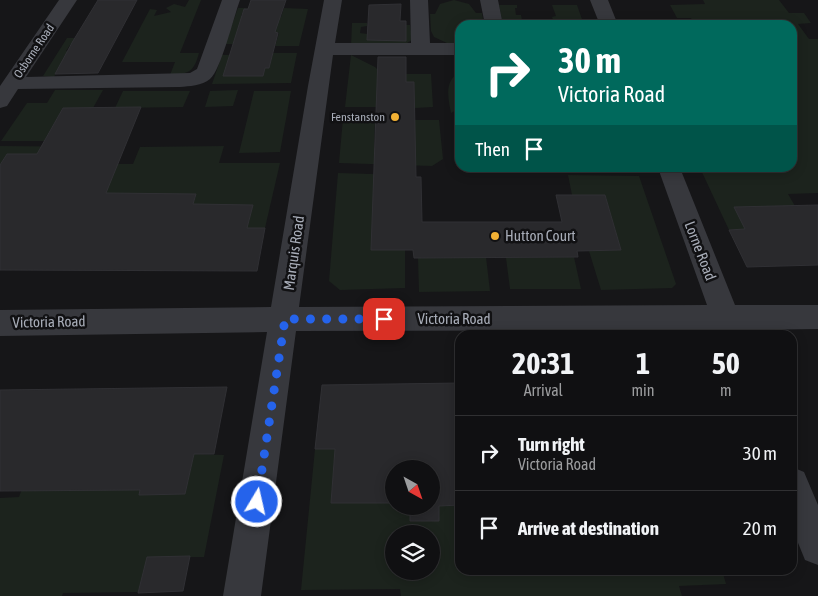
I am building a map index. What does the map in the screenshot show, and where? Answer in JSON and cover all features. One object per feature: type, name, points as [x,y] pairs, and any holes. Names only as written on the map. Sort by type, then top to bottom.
[{"type":"street","name":"Osborne Road","points":[[0,101],[68,0]]},
{"type":"street","points":[[12,83],[163,82],[195,79],[203,75],[207,69],[231,0]]},
{"type":"street","name":"Marquis Road","points":[[242,596],[324,49],[333,0]]},
{"type":"street","points":[[419,0],[421,50]]},
{"type":"street","points":[[489,0],[493,20]]},
{"type":"street","points":[[599,0],[607,20]]},
{"type":"street","points":[[324,49],[455,50]]},
{"type":"street","name":"Lorne Road","points":[[670,172],[729,327]]},
{"type":"street","name":"Victoria Road","points":[[0,323],[285,319],[729,327],[818,317]]},
{"type":"street","points":[[797,496],[818,547]]},
{"type":"shaded area","points":[[189,0],[201,0],[180,53],[199,53],[190,71],[170,75],[175,62],[122,62],[150,9],[157,10],[154,16],[171,12],[166,8],[174,4],[185,7]]},
{"type":"shaded area","points":[[454,0],[469,4],[476,13],[482,13],[483,20],[455,20],[455,44],[447,43],[434,37],[431,31],[430,14],[435,14],[440,4]]},
{"type":"shaded area","points":[[703,0],[779,0],[789,13],[804,13],[811,23],[798,24],[809,39],[818,39],[818,193],[788,194],[806,225],[735,207],[745,229],[729,230],[702,172],[797,172],[797,20],[692,20],[691,18],[677,18],[670,5],[705,4]]},
{"type":"shaded area","points":[[499,5],[517,5],[517,8],[515,8],[516,15],[521,15],[522,20],[502,20]]},
{"type":"shaded area","points":[[552,5],[577,5],[582,20],[553,20],[552,17],[556,16]]},
{"type":"shaded area","points":[[238,8],[248,8],[244,9],[241,16],[247,17],[237,44],[225,44]]},
{"type":"shaded area","points":[[284,8],[308,9],[299,46],[275,46],[279,33],[274,32]]},
{"type":"shaded area","points":[[352,23],[367,23],[367,26],[361,27],[360,33],[367,34],[367,40],[401,25],[410,25],[412,40],[407,43],[351,47]]},
{"type":"shaded area","points":[[67,38],[79,38],[76,44],[70,45],[66,51],[73,51],[59,67],[54,77],[43,76]]},
{"type":"shaded area","points":[[273,53],[297,53],[291,83],[212,84],[222,55],[234,55],[230,76],[263,76],[265,68],[269,68]]},
{"type":"shaded area","points":[[351,55],[375,67],[382,74],[431,74],[433,107],[415,108],[414,82],[378,82],[376,107],[345,107]]},
{"type":"shaded area","points":[[455,75],[455,111],[451,113],[448,90],[451,80]]},
{"type":"shaded area","points":[[55,90],[103,90],[93,108],[63,108],[44,141],[1,141],[27,103],[47,103]]},
{"type":"shaded area","points":[[238,90],[233,106],[205,107],[210,91]]},
{"type":"shaded area","points":[[123,91],[190,91],[183,107],[115,108]]},
{"type":"shaded area","points":[[254,91],[291,91],[280,152],[239,153]]},
{"type":"shaded area","points":[[343,119],[375,120],[374,148],[415,147],[414,120],[439,120],[443,159],[432,166],[339,163]]},
{"type":"shaded area","points":[[0,146],[113,147],[107,164],[133,164],[140,147],[224,146],[219,163],[280,163],[265,228],[247,228],[253,205],[217,205],[186,228],[196,194],[149,194],[0,203]]},
{"type":"shaded area","points":[[338,173],[404,175],[374,197],[371,250],[405,250],[405,288],[340,290],[329,281]]},
{"type":"shaded area","points":[[568,175],[639,176],[676,284],[672,288],[601,290],[589,251],[621,250],[605,195],[572,195]]},
{"type":"shaded area","points":[[486,257],[490,291],[419,292],[418,258]]},
{"type":"shaded area","points":[[574,257],[581,289],[510,289],[506,258]]},
{"type":"shaded area","points":[[37,449],[151,449],[139,495],[185,494],[194,454],[224,455],[204,557],[147,557],[138,592],[63,593],[62,596],[0,596],[0,498],[19,497]]},
{"type":"shaded area","points":[[315,449],[335,449],[331,503],[355,503],[355,486],[385,473],[385,515],[410,515],[410,521],[439,521],[440,506],[455,505],[455,575],[723,575],[726,584],[679,586],[682,596],[401,596],[400,589],[301,590]]},
{"type":"building","points":[[98,0],[137,0],[98,73],[55,74],[73,41]]},
{"type":"building","points":[[251,0],[286,0],[275,32],[278,33],[269,68],[265,68],[263,76],[223,76],[244,9],[248,9]]},
{"type":"building","points":[[401,4],[400,21],[406,21],[406,41],[367,40],[369,5]]},
{"type":"building","name":"Hutton Court","points":[[378,57],[406,57],[406,82],[414,82],[416,177],[421,177],[422,222],[562,222],[556,195],[605,195],[621,250],[577,251],[578,257],[414,258],[413,250],[371,250]]},
{"type":"building","points":[[141,107],[106,193],[196,194],[193,204],[253,205],[247,228],[265,228],[257,271],[0,270],[0,165],[7,154],[37,154],[63,108]]},
{"type":"building","points":[[818,205],[818,265],[747,267],[729,230],[745,229],[734,207]]},
{"type":"building","points":[[455,383],[455,505],[440,506],[440,460],[385,460],[385,503],[331,503],[335,449],[315,449],[322,385]]},
{"type":"building","points":[[227,387],[214,454],[194,454],[185,494],[139,495],[140,490],[0,491],[0,390]]},
{"type":"building","points":[[410,515],[439,515],[439,521],[410,521]]},
{"type":"building","points":[[190,556],[183,591],[138,593],[147,557]]},
{"type":"place","name":"Fenstanston","points":[[395,117]]},
{"type":"place","name":"Hutton Court","points":[[495,236]]},
{"type":"route","points":[[257,502],[285,319],[384,319]]}]
